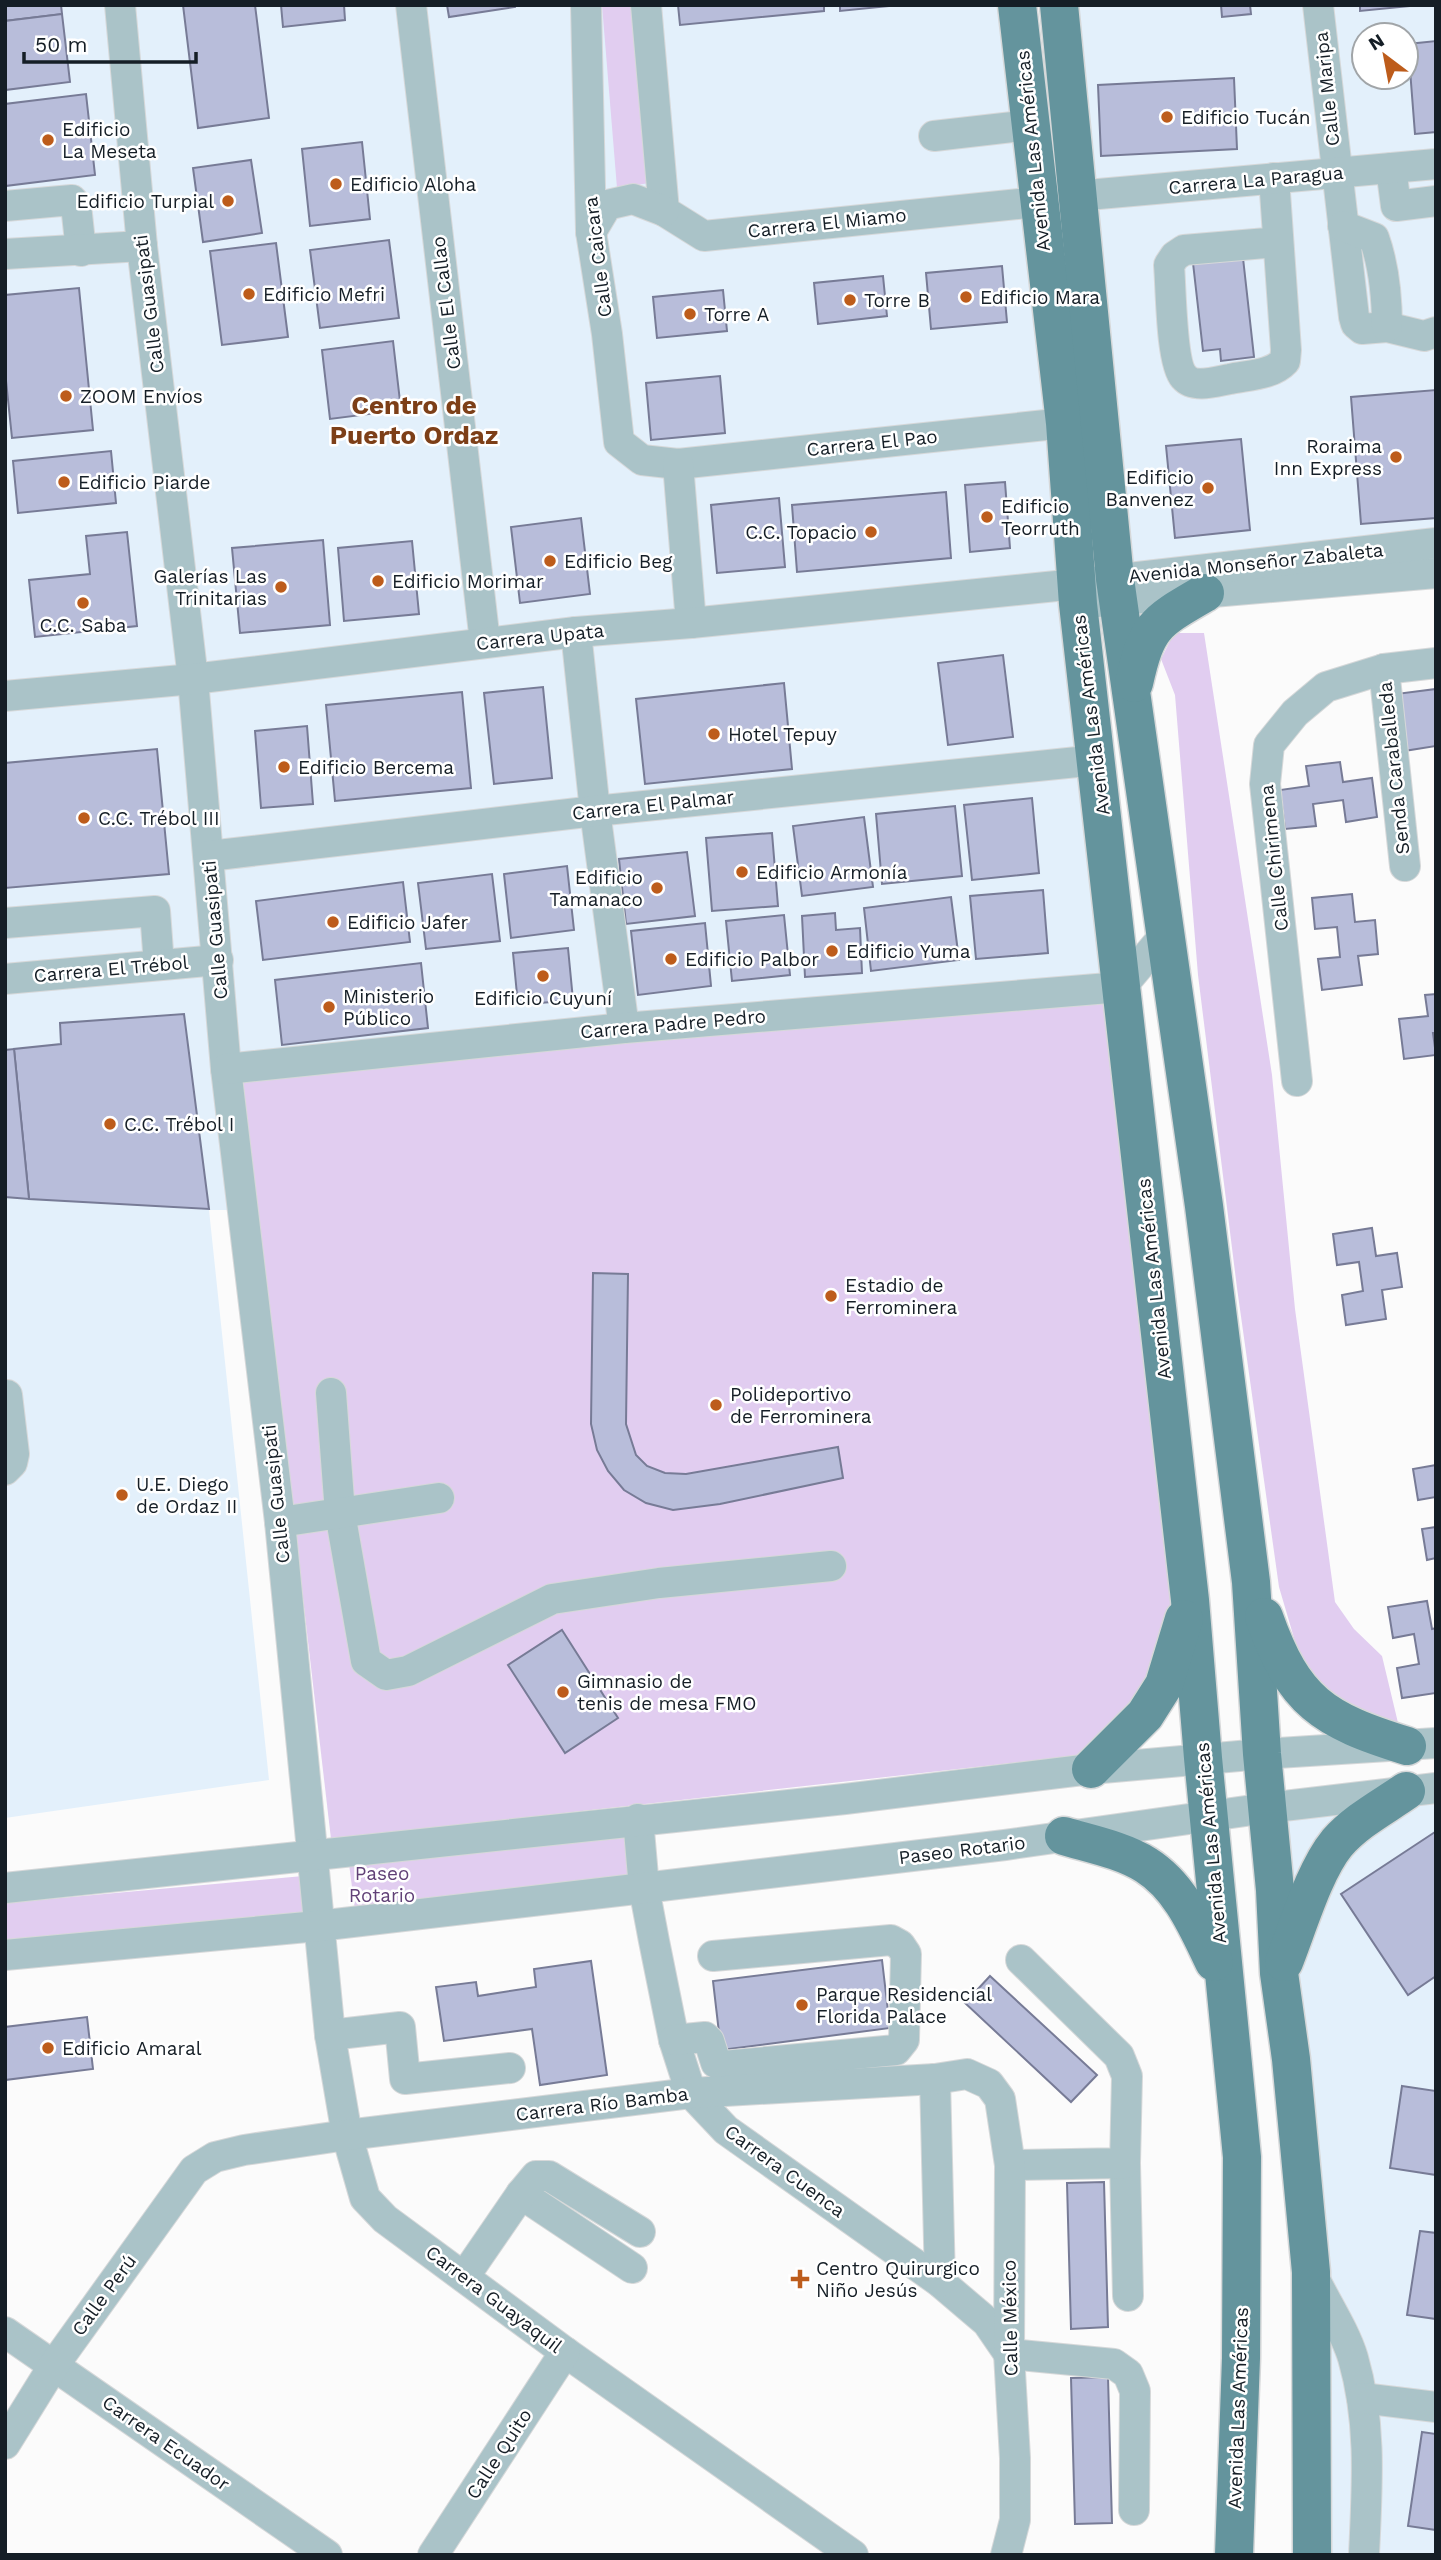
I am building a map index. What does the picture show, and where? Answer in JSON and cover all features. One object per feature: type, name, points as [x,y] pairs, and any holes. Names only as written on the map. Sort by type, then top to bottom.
[{"type":"main road","name":"Avenida Las Américas","points":[[1017,5],[1065,423],[1077,594],[1190,1600],[1242,2157],[1241,2358],[1234,2555]]},
{"type":"main road","name":"Avenida Las Américas","points":[[1059,5],[1116,590],[1204,1206],[1251,1582],[1279,1973],[1291,2059],[1311,2272],[1312,2555]]},
{"type":"main road","points":[[1131,695],[1142,648],[1150,632],[1175,610],[1205,593]]},
{"type":"main road","points":[[1251,1582],[1279,1657],[1297,1687],[1319,1708],[1364,1733],[1421,1745]]},
{"type":"main road","points":[[1091,1769],[1146,1715],[1164,1685],[1190,1600]]},
{"type":"main road","points":[[1279,1973],[1318,1874],[1336,1844],[1356,1825],[1421,1789]]},
{"type":"main road","points":[[1064,1836],[1114,1851],[1147,1865],[1178,1894],[1224,1984]]},
{"type":"street","name":"Calle Guasipati","points":[[120,5],[142,246],[193,679],[226,1069],[280,1522],[318,1926]]},
{"type":"street","name":"Calle El Callao","points":[[411,5],[485,642]]},
{"type":"street","name":"Calle Caicara","points":[[586,5],[591,232],[607,334],[619,442],[642,460],[678,464]]},
{"type":"street","points":[[646,5],[664,211]]},
{"type":"street","name":"Calle Maripa","points":[[1318,5],[1343,226],[1374,238],[1380,252],[1387,327],[1424,336],[1436,332]]},
{"type":"street","points":[[934,136],[1030,125]]},
{"type":"street","name":"Carrera La Paragua","points":[[1076,196],[1436,164]]},
{"type":"street","points":[[1391,168],[1396,206],[1436,201]]},
{"type":"street","points":[[1273,178],[1278,242],[1285,361],[1277,369],[1208,383],[1192,382],[1184,378],[1176,363],[1170,265],[1175,256],[1184,250],[1278,242]]},
{"type":"street","name":"Carrera El Miamo","points":[[591,232],[607,205],[633,199],[664,211],[704,236],[1038,202]]},
{"type":"street","points":[[5,206],[72,200],[76,205],[81,251]]},
{"type":"street","points":[[5,254],[142,246]]},
{"type":"street","name":"Carrera El Pao","points":[[678,464],[1065,423]]},
{"type":"street","points":[[678,464],[691,623]]},
{"type":"street","name":"Avenida Monseñor Zabaleta","points":[[1077,594],[1436,544]]},
{"type":"street","name":"Avenida Monseñor Zabaleta","points":[[1116,590],[1205,593],[1436,573]]},
{"type":"street","name":"Carrera Upata","points":[[5,696],[193,679],[576,632],[1077,594]]},
{"type":"street","points":[[576,632],[595,811],[624,1028]]},
{"type":"street","name":"Calle Chirimena","points":[[1297,1081],[1265,784],[1269,745],[1295,713],[1325,687],[1384,669],[1436,663]]},
{"type":"street","name":"Senda Caraballeda","points":[[1384,669],[1405,866]]},
{"type":"street","name":"Carrera El Palmar","points":[[209,856],[595,811],[1097,760]]},
{"type":"street","points":[[5,923],[155,911],[159,965]]},
{"type":"street","points":[[1121,987],[1166,935]]},
{"type":"street","name":"Carrera El Trébol","points":[[5,979],[218,960]]},
{"type":"street","name":"Carrera Padre Pedro","points":[[226,1069],[624,1028],[1121,987]]},
{"type":"street","points":[[331,1393],[340,1513],[366,1661],[386,1675],[408,1671],[552,1599],[659,1583],[831,1566]]},
{"type":"street","points":[[5,1470],[12,1463],[14,1454],[7,1395]]},
{"type":"street","points":[[280,1522],[439,1498]]},
{"type":"street","points":[[5,1888],[845,1799],[1091,1769],[1203,1758],[1421,1745]]},
{"type":"street","name":"Paseo Rotario","points":[[5,1955],[318,1926],[644,1888],[1421,1789]]},
{"type":"street","name":"Carrera Cuenca","points":[[638,1819],[644,1888],[674,2040],[691,2093],[726,2130],[940,2282],[987,2322],[1009,2354]]},
{"type":"street","name":"Carrera Guayaquil","points":[[318,1926],[330,2035],[347,2135],[365,2198],[385,2219],[565,2352],[853,2555]]},
{"type":"street","points":[[674,2040],[705,2037],[709,2041],[716,2063],[723,2066],[896,2050],[904,2040],[906,1954],[900,1945],[891,1940],[713,1956]]},
{"type":"street","points":[[1021,1960],[1119,2056],[1127,2076],[1125,2163],[1128,2296]]},
{"type":"street","points":[[330,2035],[400,2027],[405,2079],[510,2068]]},
{"type":"street","name":"Carrera Río Bamba","points":[[215,2157],[244,2150],[347,2135],[691,2093],[935,2079],[967,2074],[989,2084]]},
{"type":"street","points":[[935,2079],[940,2282]]},
{"type":"street","name":"Calle México","points":[[989,2084],[1000,2099],[1010,2165],[1009,2354],[1015,2458],[1015,2520],[1006,2555]]},
{"type":"street","name":"Calle Perú","points":[[5,2444],[54,2365],[194,2170],[215,2157]]},
{"type":"street","points":[[1010,2165],[1125,2163]]},
{"type":"street","points":[[464,2277],[536,2176],[549,2176],[640,2232]]},
{"type":"street","points":[[521,2194],[632,2268]]},
{"type":"street","name":"Avenida Las Américas","points":[[1311,2272],[1352,2355],[1366,2415],[1368,2485],[1364,2555]]},
{"type":"street","name":"Carrera Ecuador","points":[[5,2332],[327,2555]]},
{"type":"street","name":"Calle Quito","points":[[433,2555],[565,2352]]},
{"type":"street","points":[[1009,2354],[1114,2364],[1128,2374],[1135,2391],[1134,2510]]},
{"type":"street","points":[[1362,2398],[1436,2407]]},
{"type":"shaded area","points":[[5,5],[1019,5],[1121,987],[227,1069],[243,1210],[209,1210],[269,1780],[5,1818]]},
{"type":"shaded area","points":[[1059,5],[1436,5],[1436,543],[1115,579]]},
{"type":"shaded area","points":[[1436,1788],[1436,2555],[1312,2555],[1267,1808]]},
{"type":"green space","points":[[602,5],[636,5],[656,182],[617,188]]},
{"type":"green space","points":[[1174,633],[1204,633],[1272,1075],[1295,1309],[1335,1602],[1354,1629],[1382,1656],[1399,1727],[1358,1721],[1307,1682],[1279,1587],[1237,1288],[1198,975],[1175,695],[1161,659]]},
{"type":"green space","name":"Polideportivo de Ferrominera","points":[[1109,1003],[1172,1601],[1149,1682],[1083,1755],[331,1839],[243,1082],[625,1042]]},
{"type":"green space","name":"Paseo Rotario","points":[[625,1836],[630,1878],[355,1910],[349,1864]]},
{"type":"green space","name":"Paseo Rotario","points":[[303,1876],[309,1912],[5,1941],[5,1903]]},
{"type":"building","points":[[5,5],[61,5],[62,14],[5,21]]},
{"type":"building","points":[[183,5],[255,5],[269,118],[198,128]]},
{"type":"building","points":[[281,5],[344,5],[345,20],[283,27]]},
{"type":"building","points":[[447,5],[515,5],[515,7],[449,17]]},
{"type":"building","points":[[678,5],[824,5],[824,11],[680,25]]},
{"type":"building","points":[[840,5],[899,5],[840,11]]},
{"type":"building","points":[[1221,5],[1250,5],[1251,14],[1222,17]]},
{"type":"building","points":[[1360,5],[1420,5],[1360,11]]},
{"type":"building","points":[[62,14],[70,82],[5,90],[5,21]]},
{"type":"building","points":[[1436,41],[1436,132],[1415,134],[1412,91],[1420,91],[1420,43]]},
{"type":"building","name":"Edificio Tucán","points":[[1234,78],[1237,149],[1101,156],[1098,85]]},
{"type":"building","name":"Edificio La Meseta","points":[[86,94],[95,175],[5,186],[5,104]]},
{"type":"building","name":"Edificio Aloha","points":[[362,142],[370,219],[310,226],[302,149]]},
{"type":"building","name":"Edificio Turpial","points":[[251,160],[262,233],[203,242],[193,168]]},
{"type":"building","points":[[389,240],[399,318],[320,328],[310,250]]},
{"type":"building","name":"Edificio Mefri","points":[[276,243],[288,337],[222,345],[210,251]]},
{"type":"building","points":[[1243,258],[1254,357],[1221,361],[1220,349],[1203,351],[1193,263]]},
{"type":"building","name":"Edificio Mara","points":[[1002,266],[1007,322],[931,329],[926,273]]},
{"type":"building","name":"Torre B","points":[[883,276],[887,316],[818,324],[814,283]]},
{"type":"building","points":[[79,288],[93,430],[12,438],[5,371],[5,295]]},
{"type":"building","name":"Torre A","points":[[723,290],[727,331],[657,338],[653,297]]},
{"type":"building","points":[[393,341],[401,410],[330,419],[322,350]]},
{"type":"building","points":[[720,376],[725,433],[651,440],[646,383]]},
{"type":"building","name":"Roraima Inn Express","points":[[1436,390],[1436,518],[1361,524],[1351,397]]},
{"type":"building","name":"Edificio Banvenez","points":[[1241,439],[1250,530],[1175,538],[1166,446]]},
{"type":"building","name":"Edificio Piarde","points":[[111,451],[116,503],[18,513],[13,461]]},
{"type":"building","name":"Edificio Teorruth","points":[[1005,482],[1010,548],[970,552],[965,485]]},
{"type":"building","name":"C.C. Topacio","points":[[946,492],[951,558],[797,572],[792,505]]},
{"type":"building","points":[[779,498],[785,567],[717,573],[711,505]]},
{"type":"building","name":"Edificio Beg","points":[[581,518],[590,594],[520,603],[511,527]]},
{"type":"building","name":"C.C. Saba","points":[[127,532],[137,626],[35,637],[29,580],[90,574],[86,536]]},
{"type":"building","name":"Galerías Las Trinitarias","points":[[323,540],[330,625],[240,633],[232,548]]},
{"type":"building","name":"Edificio Morimar","points":[[412,541],[419,614],[344,621],[338,548]]},
{"type":"building","points":[[1003,655],[1013,737],[948,745],[938,663]]},
{"type":"building","name":"Hotel Tepuy","points":[[784,683],[792,769],[645,784],[636,699]]},
{"type":"building","points":[[543,687],[552,778],[494,784],[484,693]]},
{"type":"building","points":[[1436,689],[1436,746],[1404,751],[1396,694]]},
{"type":"building","points":[[462,692],[471,788],[335,801],[326,705]]},
{"type":"building","name":"Edificio Bercema","points":[[307,726],[313,804],[261,808],[255,731]]},
{"type":"building","name":"C.C. Trébol III","points":[[157,749],[169,874],[5,888],[5,763]]},
{"type":"building","points":[[1340,762],[1343,782],[1372,778],[1377,817],[1346,822],[1343,800],[1313,804],[1316,826],[1285,829],[1280,790],[1309,786],[1306,766]]},
{"type":"building","points":[[1032,798],[1039,873],[972,880],[964,805]]},
{"type":"building","points":[[955,806],[962,876],[882,884],[876,814]]},
{"type":"building","points":[[864,817],[873,887],[802,896],[793,826]]},
{"type":"building","name":"Edificio Armonía","points":[[772,833],[778,906],[712,911],[706,838]]},
{"type":"building","name":"Edificio Tamanaco","points":[[687,852],[695,916],[626,924],[619,859]]},
{"type":"building","points":[[567,866],[574,930],[511,938],[504,874]]},
{"type":"building","points":[[492,874],[500,941],[426,949],[418,883]]},
{"type":"building","name":"Edificio Jafer","points":[[403,882],[410,942],[263,960],[256,901]]},
{"type":"building","points":[[1043,890],[1048,953],[976,959],[970,896]]},
{"type":"building","points":[[1352,894],[1355,922],[1375,920],[1378,954],[1358,956],[1362,985],[1322,990],[1318,959],[1340,957],[1337,927],[1315,929],[1312,898]]},
{"type":"building","points":[[951,897],[959,960],[871,971],[864,908]]},
{"type":"building","name":"Edificio Yuma","points":[[835,913],[836,930],[860,928],[862,973],[805,977],[802,916]]},
{"type":"building","points":[[784,915],[790,975],[732,981],[726,921]]},
{"type":"building","name":"Edificio Palbor","points":[[705,923],[711,986],[638,995],[631,931]]},
{"type":"building","name":"Edificio Cuyuní","points":[[568,948],[573,1000],[518,1005],[513,953]]},
{"type":"building","points":[[421,963],[428,1028],[282,1045],[275,980]]},
{"type":"building","points":[[1436,994],[1436,1033],[1433,1033],[1436,1055],[1404,1059],[1399,1019],[1428,1016],[1425,995]]},
{"type":"building","name":"C.C. Trébol I","points":[[184,1014],[209,1209],[29,1199],[14,1049],[61,1044],[60,1023]]},
{"type":"building","points":[[14,1049],[29,1199],[5,1197],[5,1050]]},
{"type":"building","points":[[1372,1228],[1376,1256],[1397,1253],[1402,1287],[1382,1290],[1386,1319],[1346,1325],[1342,1295],[1363,1291],[1359,1262],[1337,1265],[1333,1234]]},
{"type":"building","points":[[593,1273],[628,1274],[626,1424],[636,1455],[647,1466],[665,1473],[686,1474],[838,1447],[843,1478],[720,1504],[673,1510],[646,1503],[624,1490],[608,1471],[597,1450],[591,1424]]},
{"type":"building","points":[[1436,1465],[1436,1497],[1418,1500],[1413,1469]]},
{"type":"building","points":[[1436,1527],[1436,1558],[1427,1560],[1422,1529]]},
{"type":"building","points":[[1427,1601],[1432,1629],[1436,1628],[1436,1693],[1402,1698],[1397,1668],[1419,1664],[1414,1634],[1393,1638],[1388,1607]]},
{"type":"building","name":"Gimnasio de tenis de mesa FMO","points":[[562,1630],[618,1718],[565,1753],[508,1665]]},
{"type":"building","points":[[1435,1832],[1436,1976],[1408,1995],[1341,1894]]},
{"type":"building","name":"Parque Residencial Florida Palace","points":[[882,1960],[890,2028],[721,2050],[713,1981]]},
{"type":"building","points":[[591,1961],[607,2075],[540,2085],[532,2029],[444,2041],[436,1987],[476,1982],[478,1996],[536,1987],[534,1969]]},
{"type":"building","points":[[990,1976],[1097,2075],[1071,2102],[965,2003]]},
{"type":"building","name":"Edificio Amaral","points":[[87,2017],[93,2069],[5,2080],[5,2027]]},
{"type":"building","points":[[1402,2086],[1436,2091],[1436,2175],[1390,2168]]},
{"type":"building","points":[[1104,2182],[1108,2327],[1071,2329],[1067,2183]]},
{"type":"building","points":[[1420,2231],[1436,2233],[1436,2319],[1407,2315]]},
{"type":"building","points":[[1108,2377],[1112,2523],[1075,2524],[1071,2378]]},
{"type":"building","points":[[1422,2432],[1436,2434],[1436,2530],[1408,2526]]},
{"type":"place","name":"Edificio Tucán","points":[[1167,117]]},
{"type":"place","name":"Edificio La Meseta","points":[[48,140]]},
{"type":"place","name":"Edificio Aloha","points":[[336,184]]},
{"type":"place","name":"Edificio Turpial","points":[[228,201]]},
{"type":"place","name":"Edificio Mefri","points":[[249,294]]},
{"type":"place","name":"Edificio Mara","points":[[966,297]]},
{"type":"place","name":"Torre B","points":[[850,300]]},
{"type":"place","name":"Torre A","points":[[690,314]]},
{"type":"place","name":"ZOOM Envíos","points":[[66,396]]},
{"type":"place","name":"Roraima Inn Express","points":[[1396,457]]},
{"type":"place","name":"Edificio Piarde","points":[[64,482]]},
{"type":"place","name":"Edificio Banvenez","points":[[1208,488]]},
{"type":"place","name":"Edificio Teorruth","points":[[987,517]]},
{"type":"place","name":"C.C. Topacio","points":[[871,532]]},
{"type":"place","name":"Edificio Beg","points":[[550,561]]},
{"type":"place","name":"Edificio Morimar","points":[[378,581]]},
{"type":"place","name":"Galerías Las Trinitarias","points":[[281,587]]},
{"type":"place","name":"C.C. Saba","points":[[83,603]]},
{"type":"place","name":"Hotel Tepuy","points":[[714,734]]},
{"type":"place","name":"Edificio Bercema","points":[[284,767]]},
{"type":"place","name":"C.C. Trébol III","points":[[84,818]]},
{"type":"place","name":"Edificio Armonía","points":[[742,872]]},
{"type":"place","name":"Edificio Tamanaco","points":[[657,888]]},
{"type":"place","name":"Edificio Jafer","points":[[333,922]]},
{"type":"place","name":"Edificio Yuma","points":[[832,951]]},
{"type":"place","name":"Edificio Palbor","points":[[671,959]]},
{"type":"place","name":"Edificio Cuyuní","points":[[543,976]]},
{"type":"place","name":"Ministerio Público","points":[[329,1007]]},
{"type":"place","name":"C.C. Trébol I","points":[[110,1124]]},
{"type":"place","name":"Estadio de Ferrominera","points":[[831,1296]]},
{"type":"place","name":"Polideportivo de Ferrominera","points":[[716,1405]]},
{"type":"place","name":"U.E. Diego de Ordaz II","points":[[122,1495]]},
{"type":"place","name":"Gimnasio de tenis de mesa FMO","points":[[563,1692]]},
{"type":"place","name":"Parque Residencial Florida Palace","points":[[802,2005]]},
{"type":"place","name":"Edificio Amaral","points":[[48,2048]]},
{"type":"place","name":"Centro Quirurgico Niño Jesús","points":[[800,2279]]},
{"type":"district","name":"Centro de Puerto Ordaz","points":[[414,420]]}]
